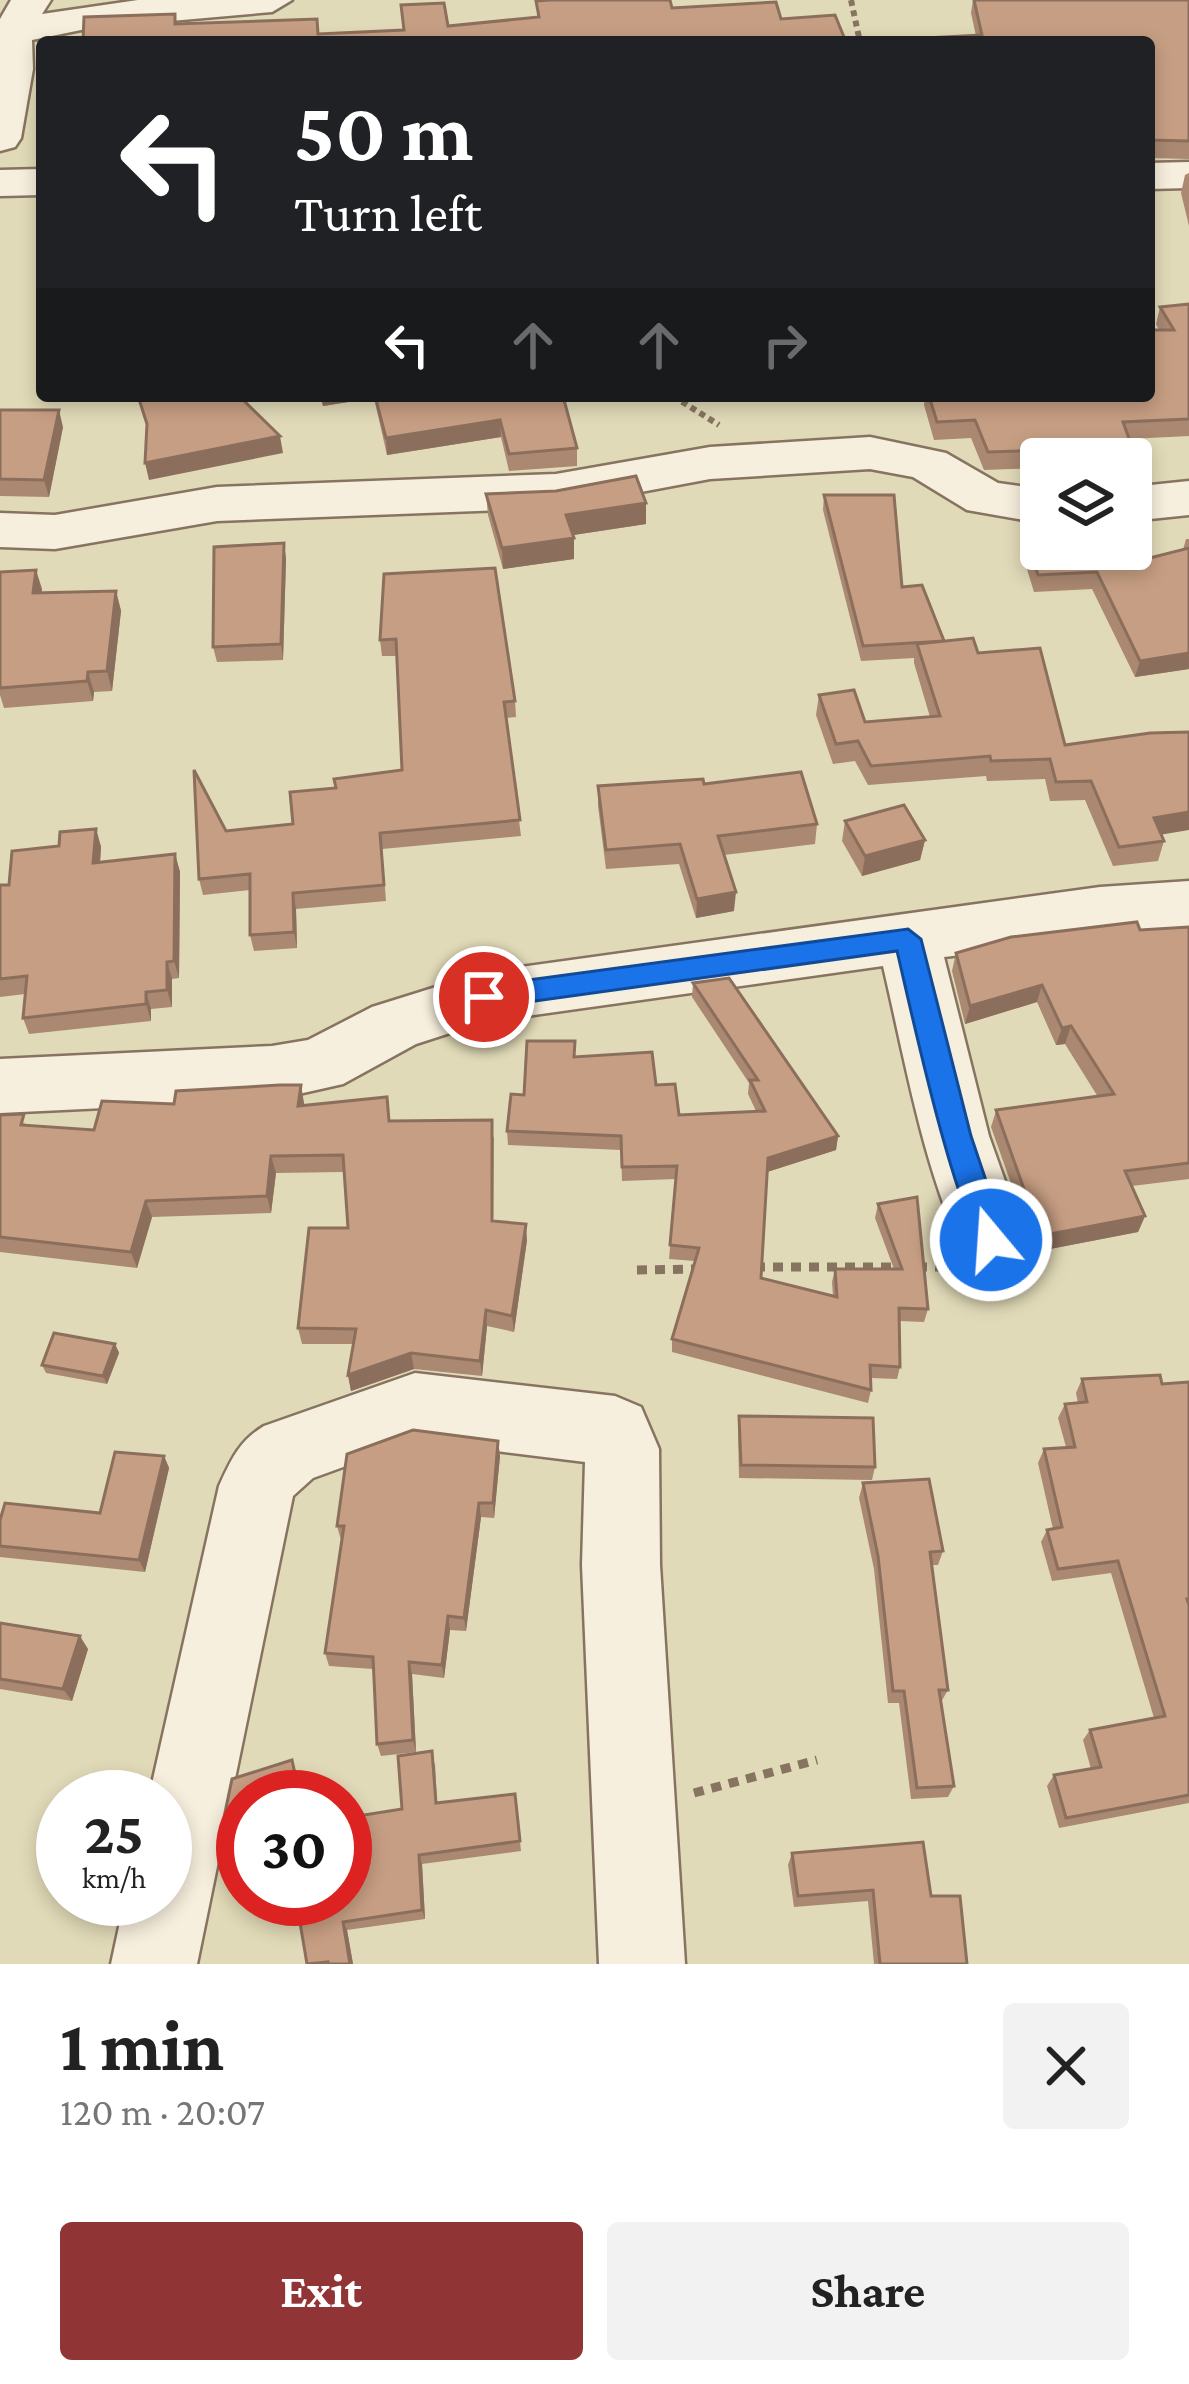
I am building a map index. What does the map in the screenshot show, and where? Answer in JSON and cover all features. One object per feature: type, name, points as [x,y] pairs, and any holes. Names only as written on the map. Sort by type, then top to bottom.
[{"type":"street","points":[[0,139],[13,68],[14,22],[272,0]]},
{"type":"street","points":[[1155,176],[1189,176]]},
{"type":"street","points":[[0,183],[36,182]]},
{"type":"street","points":[[0,530],[55,532],[234,503],[556,491],[710,464],[870,453],[928,464],[985,498],[1020,503]]},
{"type":"street","points":[[1152,502],[1189,498]]},
{"type":"street","points":[[0,1086],[288,1070],[320,1065],[395,1025],[484,997],[1100,911],[1189,905]]},
{"type":"street","points":[[908,939],[956,1136],[991,1240]]},
{"type":"street","points":[[154,1964],[257,1486],[271,1463],[290,1450],[415,1407],[615,1431],[622,1449],[620,1565],[642,1964]]},
{"type":"path","points":[[850,0],[859,36]]},
{"type":"path","points":[[746,1268],[966,1268],[986,1255],[991,1240]]},
{"type":"path","points":[[637,1270],[704,1269]]},
{"type":"path","points":[[634,1809],[817,1760]]},
{"type":"shaded area","points":[[0,0],[1189,0],[1189,1964],[0,1964]]},
{"type":"building","points":[[670,0],[672,8],[776,2],[781,19],[835,15],[844,36],[83,36],[84,17],[175,14],[175,24],[317,19],[318,34],[404,30],[401,5],[444,3],[448,26],[539,17],[536,1]]},
{"type":"building","points":[[974,0],[1189,0],[1189,141],[1155,140],[1155,36],[964,36],[982,35]]},
{"type":"building","points":[[1189,304],[1189,419],[1123,422],[1129,438],[1020,438],[1020,451],[988,452],[975,420],[937,422],[931,402],[1155,402],[1155,330],[1174,330],[1160,307]]},
{"type":"building","points":[[140,402],[245,402],[280,436],[145,463],[147,424]]},
{"type":"building","points":[[377,402],[565,402],[577,448],[509,454],[500,420],[386,438]]},
{"type":"building","points":[[0,410],[59,410],[44,480],[0,479]]},
{"type":"building","points":[[636,476],[646,503],[566,515],[574,538],[502,548],[486,494],[556,491]]},
{"type":"building","points":[[824,495],[894,495],[902,587],[922,585],[944,641],[863,646]]},
{"type":"building","points":[[284,543],[281,644],[213,647],[214,547]]},
{"type":"building","points":[[1189,548],[1189,653],[1140,661],[1097,572],[1038,575],[1036,570],[1152,570],[1152,557]]},
{"type":"building","points":[[495,568],[515,701],[504,702],[520,820],[380,833],[384,885],[293,893],[294,932],[250,935],[250,874],[199,879],[194,770],[226,831],[293,824],[290,792],[336,788],[334,779],[402,770],[396,639],[380,640],[384,574]]},
{"type":"building","points":[[36,570],[33,593],[116,591],[107,671],[88,672],[87,681],[0,688],[0,572]]},
{"type":"building","points":[[973,638],[978,653],[1040,648],[1065,745],[1189,732],[1189,812],[1154,818],[1164,841],[1119,847],[1091,781],[1056,782],[1050,759],[991,761],[990,756],[871,766],[858,741],[836,744],[819,695],[854,690],[865,722],[940,716],[917,644]]},
{"type":"building","points":[[801,772],[817,824],[718,836],[736,892],[697,899],[680,844],[606,850],[598,786],[703,779],[704,784]]},
{"type":"building","points":[[904,805],[925,840],[865,856],[845,821]]},
{"type":"building","points":[[96,829],[93,863],[175,854],[174,961],[167,962],[167,990],[146,992],[146,1004],[23,1018],[27,976],[0,979],[0,885],[9,885],[12,851],[59,846],[60,832]]},
{"type":"building","points":[[1137,922],[1140,930],[1189,927],[1189,1163],[1125,1171],[1145,1216],[1029,1238],[1036,1223],[996,1110],[1114,1094],[1071,1026],[1062,1028],[1042,985],[970,1006],[956,953],[1011,937]]},
{"type":"building","points":[[729,978],[838,1136],[768,1158],[761,1278],[837,1297],[835,1269],[902,1269],[878,1204],[917,1197],[928,1309],[899,1308],[900,1367],[870,1365],[871,1390],[672,1339],[699,1248],[670,1245],[677,1166],[622,1167],[621,1136],[507,1131],[511,1094],[524,1095],[527,1041],[575,1041],[574,1057],[652,1052],[656,1085],[675,1084],[679,1115],[765,1111],[750,1080],[758,1080],[693,983]]},
{"type":"building","points":[[301,1085],[298,1106],[387,1097],[389,1121],[492,1120],[492,1221],[526,1224],[512,1316],[486,1310],[480,1361],[411,1353],[348,1375],[356,1329],[298,1328],[309,1228],[348,1228],[343,1155],[271,1156],[267,1196],[146,1201],[131,1252],[0,1237],[0,1115],[24,1114],[21,1125],[94,1130],[102,1101],[174,1104],[176,1091]]},
{"type":"building","points":[[54,1333],[115,1344],[103,1376],[42,1365]]},
{"type":"building","points":[[1160,1375],[1162,1384],[1189,1382],[1189,1795],[1066,1818],[1054,1775],[1101,1767],[1090,1730],[1165,1716],[1118,1561],[1058,1569],[1047,1530],[1062,1527],[1044,1449],[1075,1447],[1065,1404],[1087,1402],[1082,1379]]},
{"type":"building","points":[[739,1416],[873,1418],[875,1467],[741,1465]]},
{"type":"building","points":[[413,1430],[498,1441],[493,1503],[479,1503],[464,1618],[448,1616],[442,1665],[409,1662],[413,1740],[377,1744],[373,1657],[325,1653],[344,1526],[337,1526],[347,1454]]},
{"type":"building","points":[[115,1452],[164,1456],[139,1560],[0,1546],[5,1503],[100,1513]]},
{"type":"building","points":[[929,1479],[943,1551],[930,1552],[948,1690],[939,1690],[954,1786],[917,1788],[904,1691],[893,1691],[878,1556],[863,1483]]},
{"type":"building","points":[[0,1623],[80,1636],[63,1689],[0,1679]]},
{"type":"building","points":[[432,1751],[436,1803],[515,1794],[520,1841],[419,1855],[422,1910],[372,1918],[372,1814],[402,1809],[398,1756]]},
{"type":"building","points":[[292,1760],[294,1770],[260,1770]]},
{"type":"building","points":[[923,1842],[931,1896],[960,1896],[967,1964],[880,1964],[873,1890],[798,1896],[792,1853]]},
{"type":"building","points":[[301,1926],[344,1926],[350,1964],[307,1964]]},
{"type":"route","points":[[484,997],[908,939],[956,1136],[991,1240]]}]
